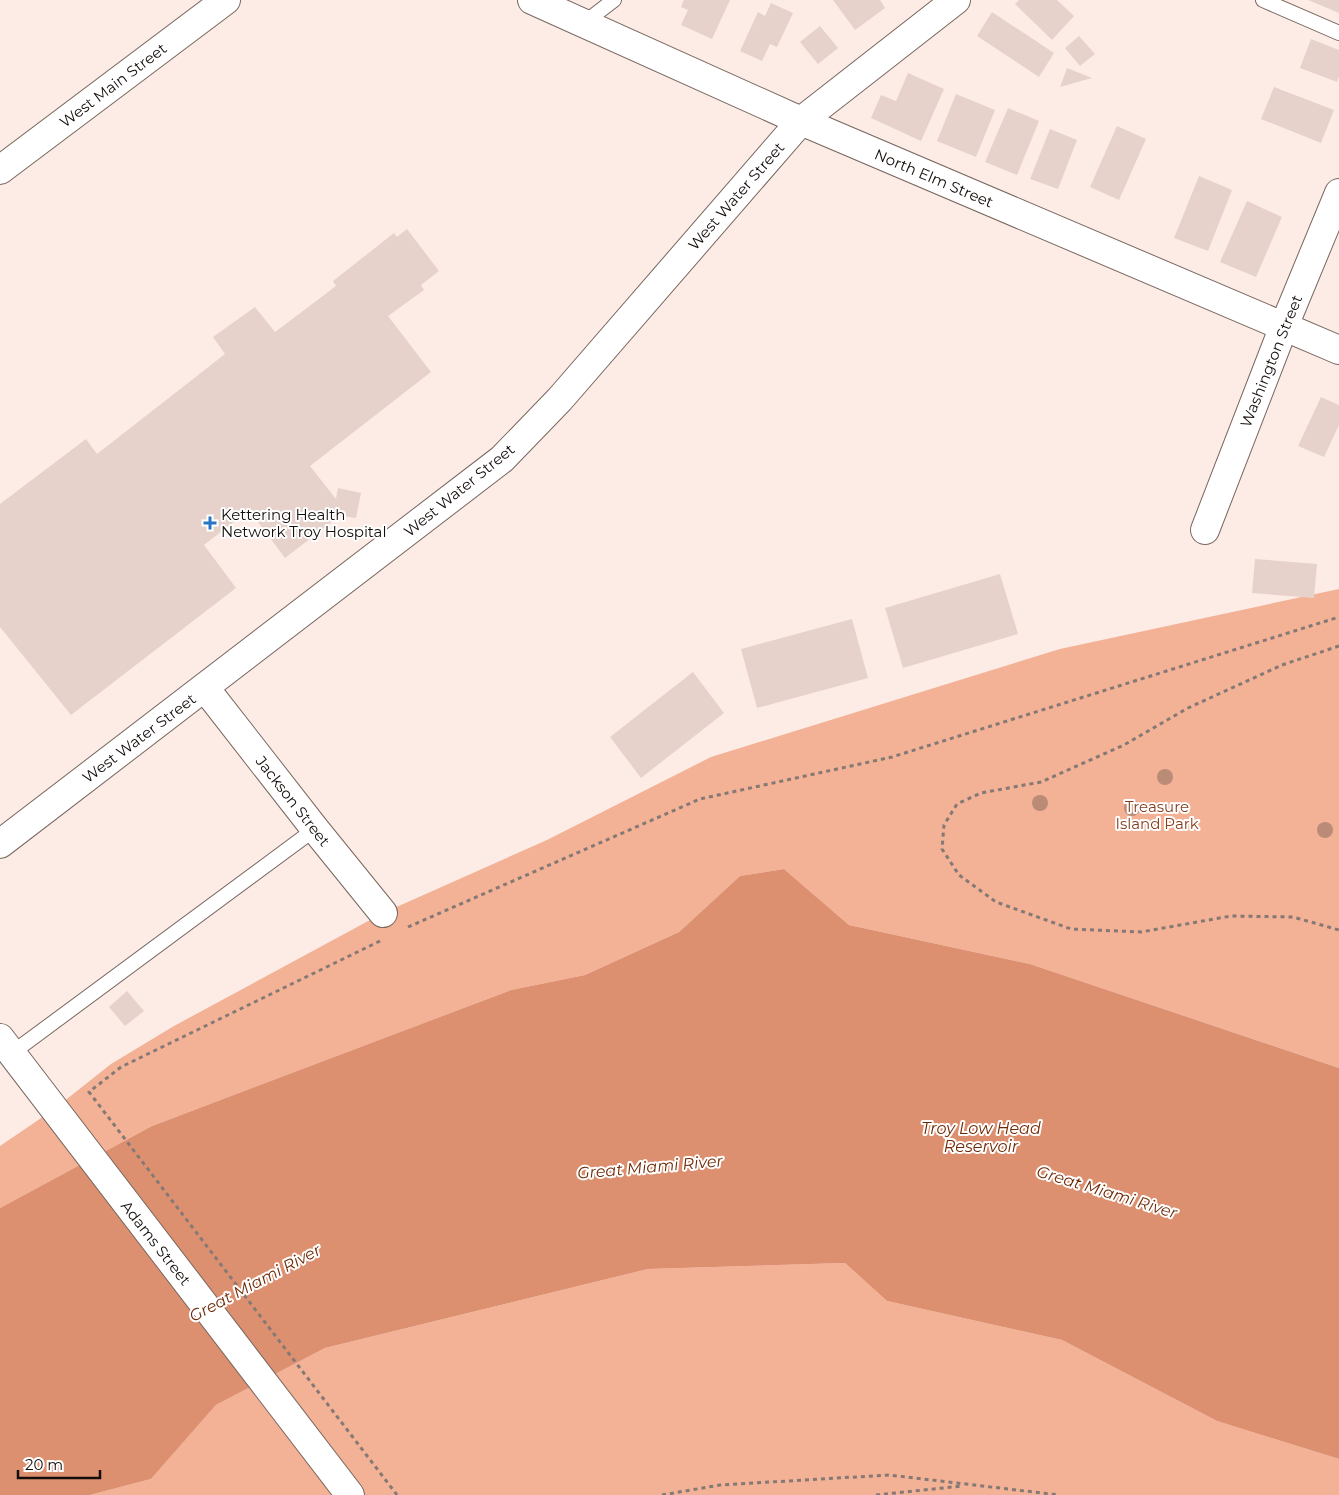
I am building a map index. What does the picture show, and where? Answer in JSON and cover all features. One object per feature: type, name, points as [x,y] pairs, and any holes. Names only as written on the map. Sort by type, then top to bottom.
[{"type":"street","name":"West Main Street","points":[[0,170],[226,0]]},
{"type":"street","name":"West Water Street","points":[[0,844],[502,459],[560,399],[801,121],[956,0]]},
{"type":"street","name":"North Elm Street","points":[[537,1],[801,121],[1339,350]]},
{"type":"street","name":"Washington Street","points":[[1205,530],[1284,326],[1339,193]]},
{"type":"street","name":"Jackson Street","points":[[205,688],[389,927]]},
{"type":"street","name":"Adams Street","points":[[6,1045],[350,1495]]},
{"type":"lane","points":[[584,24],[614,0]]},
{"type":"lane","points":[[1263,0],[1339,32]]},
{"type":"lane","points":[[6,1045],[315,829]]},
{"type":"path","points":[[397,1495],[89,1092],[121,1067],[389,927],[700,799],[892,757],[1339,616]]},
{"type":"path","points":[[1339,646],[1282,665],[1188,708],[1124,745],[1041,782],[981,793],[957,804],[944,825],[942,849],[959,875],[996,902],[1071,929],[1141,932],[1240,916],[1293,917],[1339,930]]},
{"type":"path","points":[[662,1495],[720,1485],[890,1475],[1059,1495]]},
{"type":"path","points":[[876,1495],[968,1485]]},
{"type":"green space","name":"Treasure Island Park","points":[[1339,589],[1339,1068],[1030,964],[849,925],[784,869],[740,876],[679,932],[585,975],[511,990],[152,1126],[0,1208],[0,1146],[53,1110],[111,1064],[174,1026],[383,913],[547,840],[711,757],[1060,649]]},
{"type":"green space","points":[[845,1263],[887,1301],[1062,1340],[1217,1421],[1339,1459],[1339,1495],[90,1495],[151,1479],[216,1405],[325,1348],[648,1269]]},
{"type":"water","name":"Troy Low Head Reservoir","points":[[784,869],[849,925],[1030,964],[1339,1068],[1339,1459],[1217,1421],[1062,1340],[887,1301],[845,1263],[648,1269],[325,1348],[216,1405],[151,1479],[90,1495],[0,1495],[0,1208],[152,1126],[511,990],[585,975],[679,932],[740,876]]},
{"type":"building","points":[[684,0],[730,0],[712,39],[681,25],[688,10],[681,7]]},
{"type":"building","points":[[833,0],[880,0],[885,8],[855,30]]},
{"type":"building","points":[[1019,0],[1057,0],[1074,16],[1052,40],[1015,4]]},
{"type":"building","points":[[1308,0],[1339,0],[1339,13]]},
{"type":"building","points":[[771,3],[793,13],[777,47],[770,44],[762,61],[740,51],[758,12],[765,16]]},
{"type":"building","points":[[992,12],[1054,53],[1039,77],[977,36]]},
{"type":"building","points":[[820,26],[838,48],[818,64],[800,42]]},
{"type":"building","points":[[1079,36],[1095,54],[1080,66],[1065,48]]},
{"type":"building","points":[[1311,39],[1339,50],[1339,76],[1337,82],[1300,68]]},
{"type":"building","points":[[1067,68],[1092,78],[1060,87]]},
{"type":"building","points":[[908,73],[944,89],[921,141],[871,118],[881,95],[896,101]]},
{"type":"building","points":[[1274,87],[1334,110],[1321,143],[1261,119]]},
{"type":"building","points":[[956,94],[995,110],[976,157],[937,141]]},
{"type":"building","points":[[1008,108],[1039,121],[1017,175],[985,162]]},
{"type":"building","points":[[1117,126],[1146,139],[1119,200],[1090,187]]},
{"type":"building","points":[[1050,129],[1077,140],[1058,189],[1030,179]]},
{"type":"building","points":[[1199,176],[1232,190],[1208,251],[1174,238]]},
{"type":"building","points":[[1247,201],[1282,217],[1256,277],[1220,262]]},
{"type":"building","points":[[407,229],[439,271],[421,285],[424,290],[388,316],[431,372],[310,466],[336,499],[338,488],[361,493],[356,518],[335,515],[337,518],[285,558],[249,510],[204,545],[236,588],[71,715],[0,627],[0,504],[86,439],[97,454],[225,354],[213,337],[255,307],[275,332],[336,286],[333,281],[394,233],[397,237]]},
{"type":"building","points":[[1321,397],[1339,405],[1339,425],[1324,457],[1298,446]]},
{"type":"building","points":[[1255,559],[1317,564],[1314,598],[1252,593]]},
{"type":"building","points":[[1000,574],[1018,634],[903,668],[885,608]]},
{"type":"building","points":[[852,619],[868,678],[757,708],[741,649]]},
{"type":"building","points":[[693,672],[724,713],[641,778],[610,737]]},
{"type":"building","points":[[127,991],[144,1011],[125,1026],[109,1007]]},
{"type":"place","name":"Kettering Health Network Troy Hospital","points":[[210,523]]},
{"type":"water label","name":"Great Miami River","points":[[650,1167]]},
{"type":"water label","name":"Great Miami River","points":[[1107,1192]]},
{"type":"water label","name":"Great Miami River","points":[[255,1283]]}]
